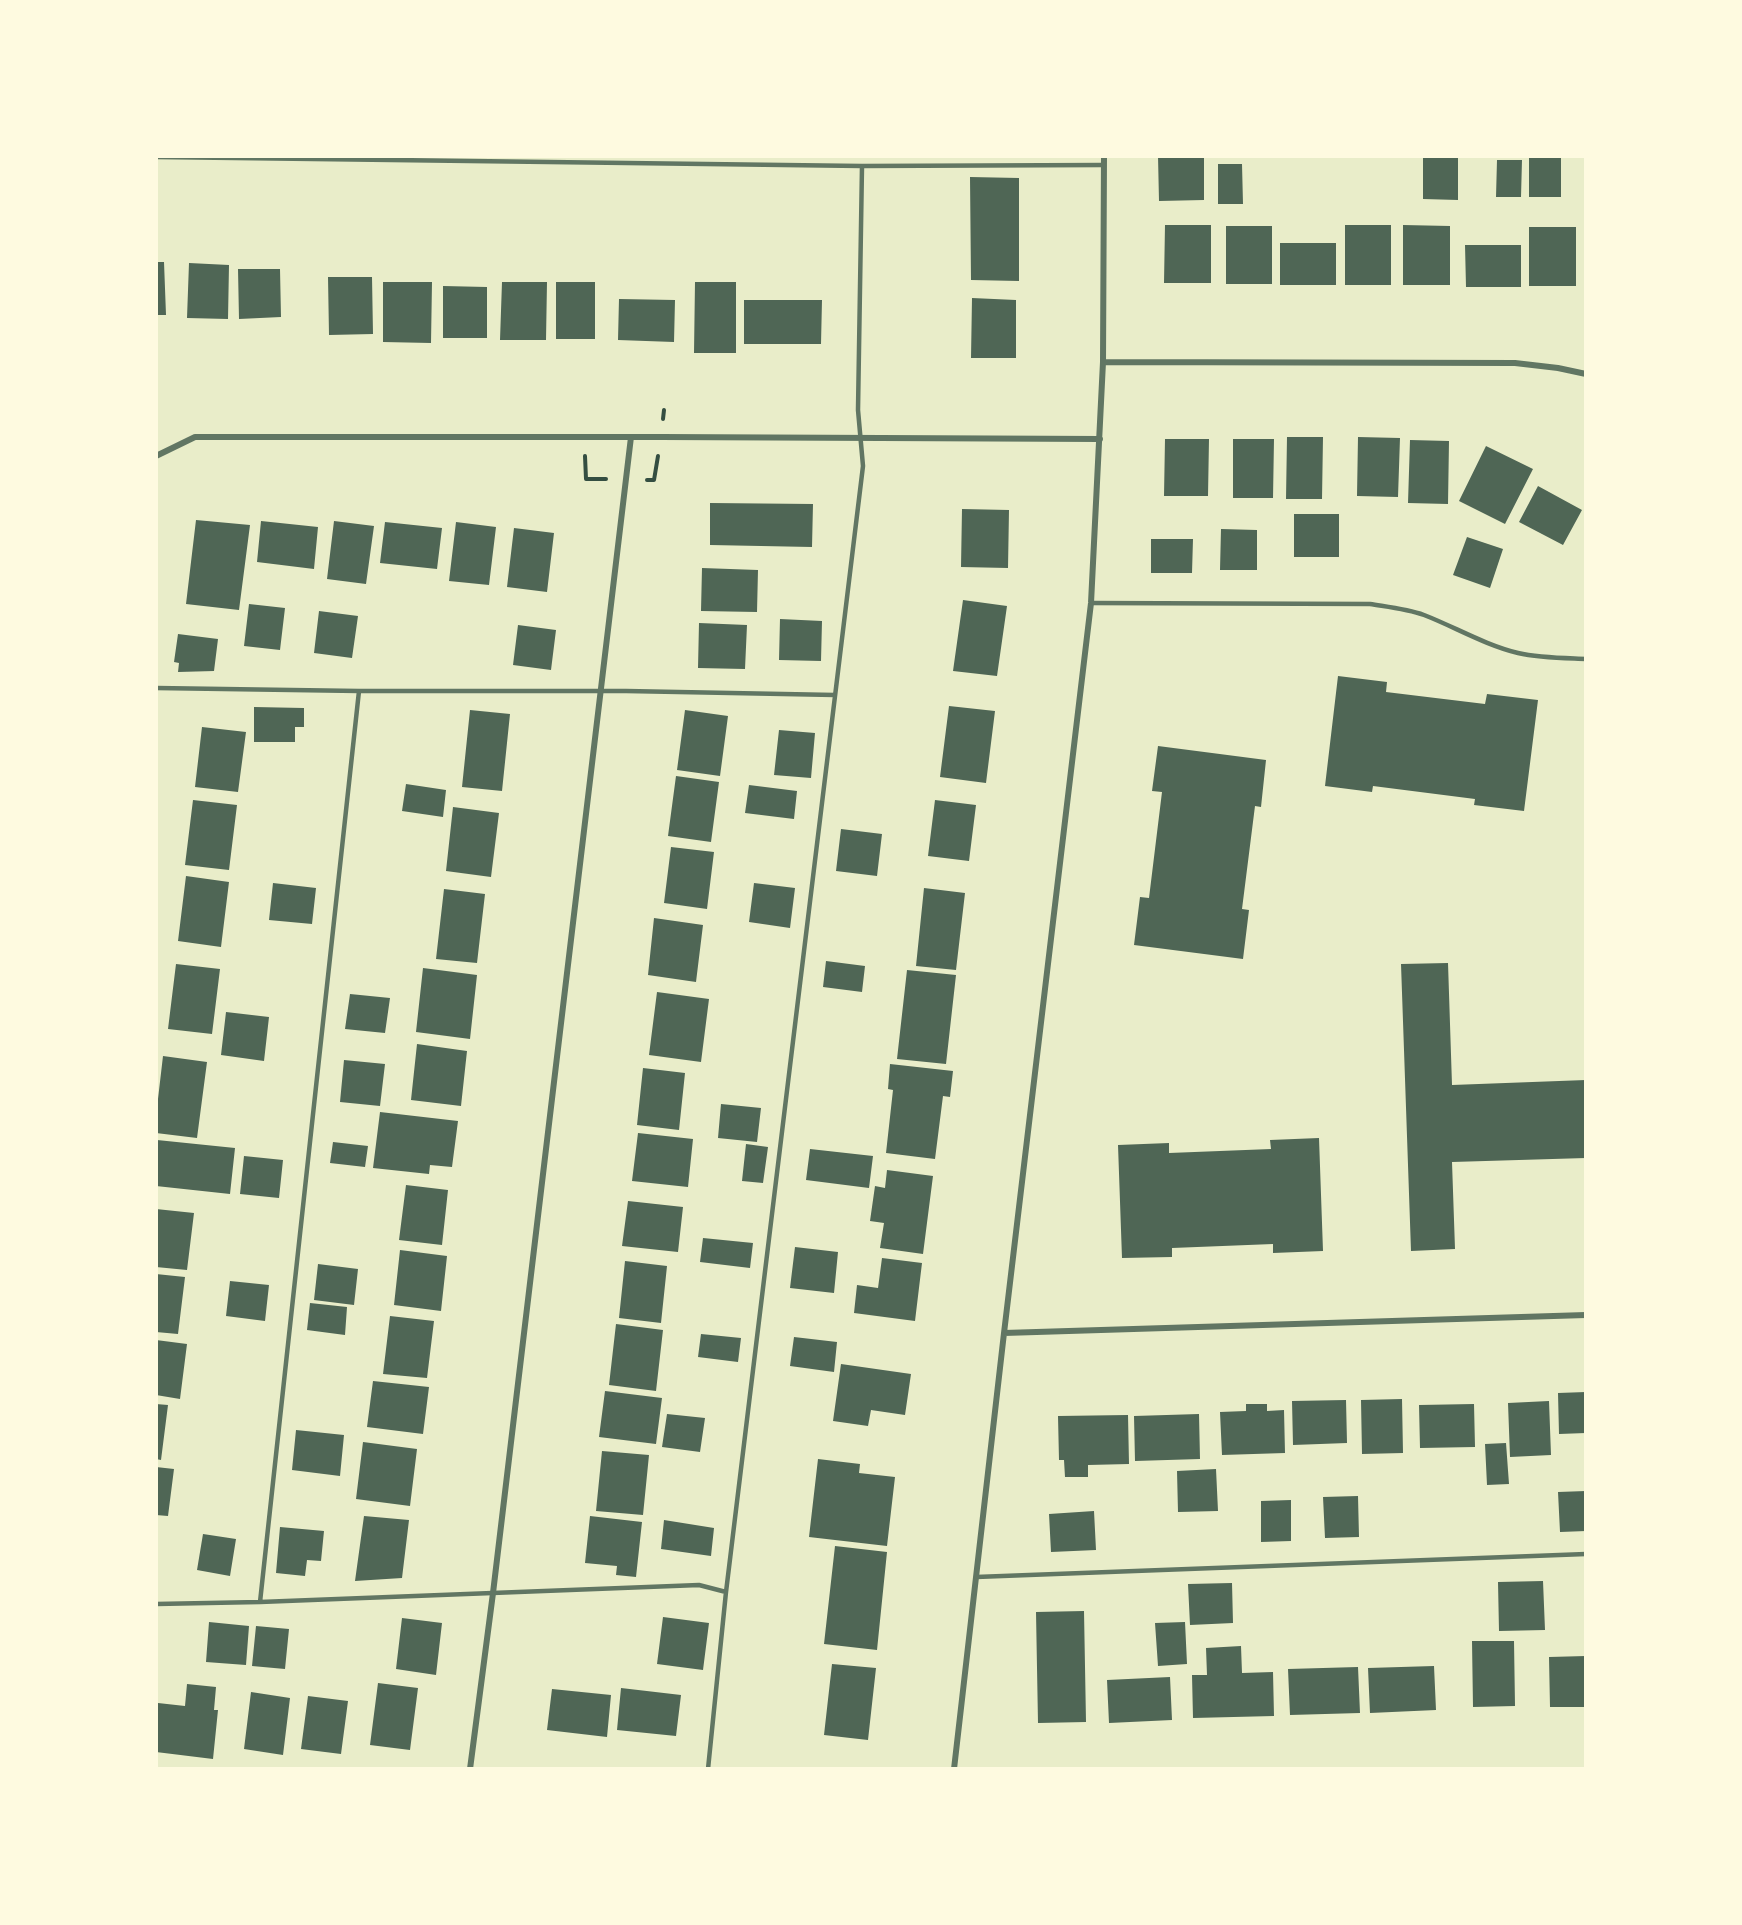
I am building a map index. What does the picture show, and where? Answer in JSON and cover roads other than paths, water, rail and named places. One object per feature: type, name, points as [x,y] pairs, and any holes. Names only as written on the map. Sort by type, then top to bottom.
[{"type":"street","points":[[954,1769],[1091,603],[1103,362],[1104,156]]},
{"type":"street","points":[[1103,362],[1515,363],[1586,374]]},
{"type":"street","points":[[156,456],[195,437],[631,436],[1100,439]]},
{"type":"street","points":[[470,1769],[631,436]]},
{"type":"street","points":[[1004,1333],[1586,1315]]},
{"type":"lane","points":[[156,157],[862,166],[1103,165]]},
{"type":"lane","points":[[708,1769],[726,1592],[862,466],[858,410],[862,166]]},
{"type":"lane","points":[[1091,603],[1370,604],[1423,615],[1492,645],[1517,653],[1544,658],[1586,659]]},
{"type":"lane","points":[[156,688],[835,695]]},
{"type":"lane","points":[[260,1602],[359,691]]},
{"type":"lane","points":[[976,1577],[1586,1554]]},
{"type":"lane","points":[[156,1604],[699,1586],[726,1592]]}]
